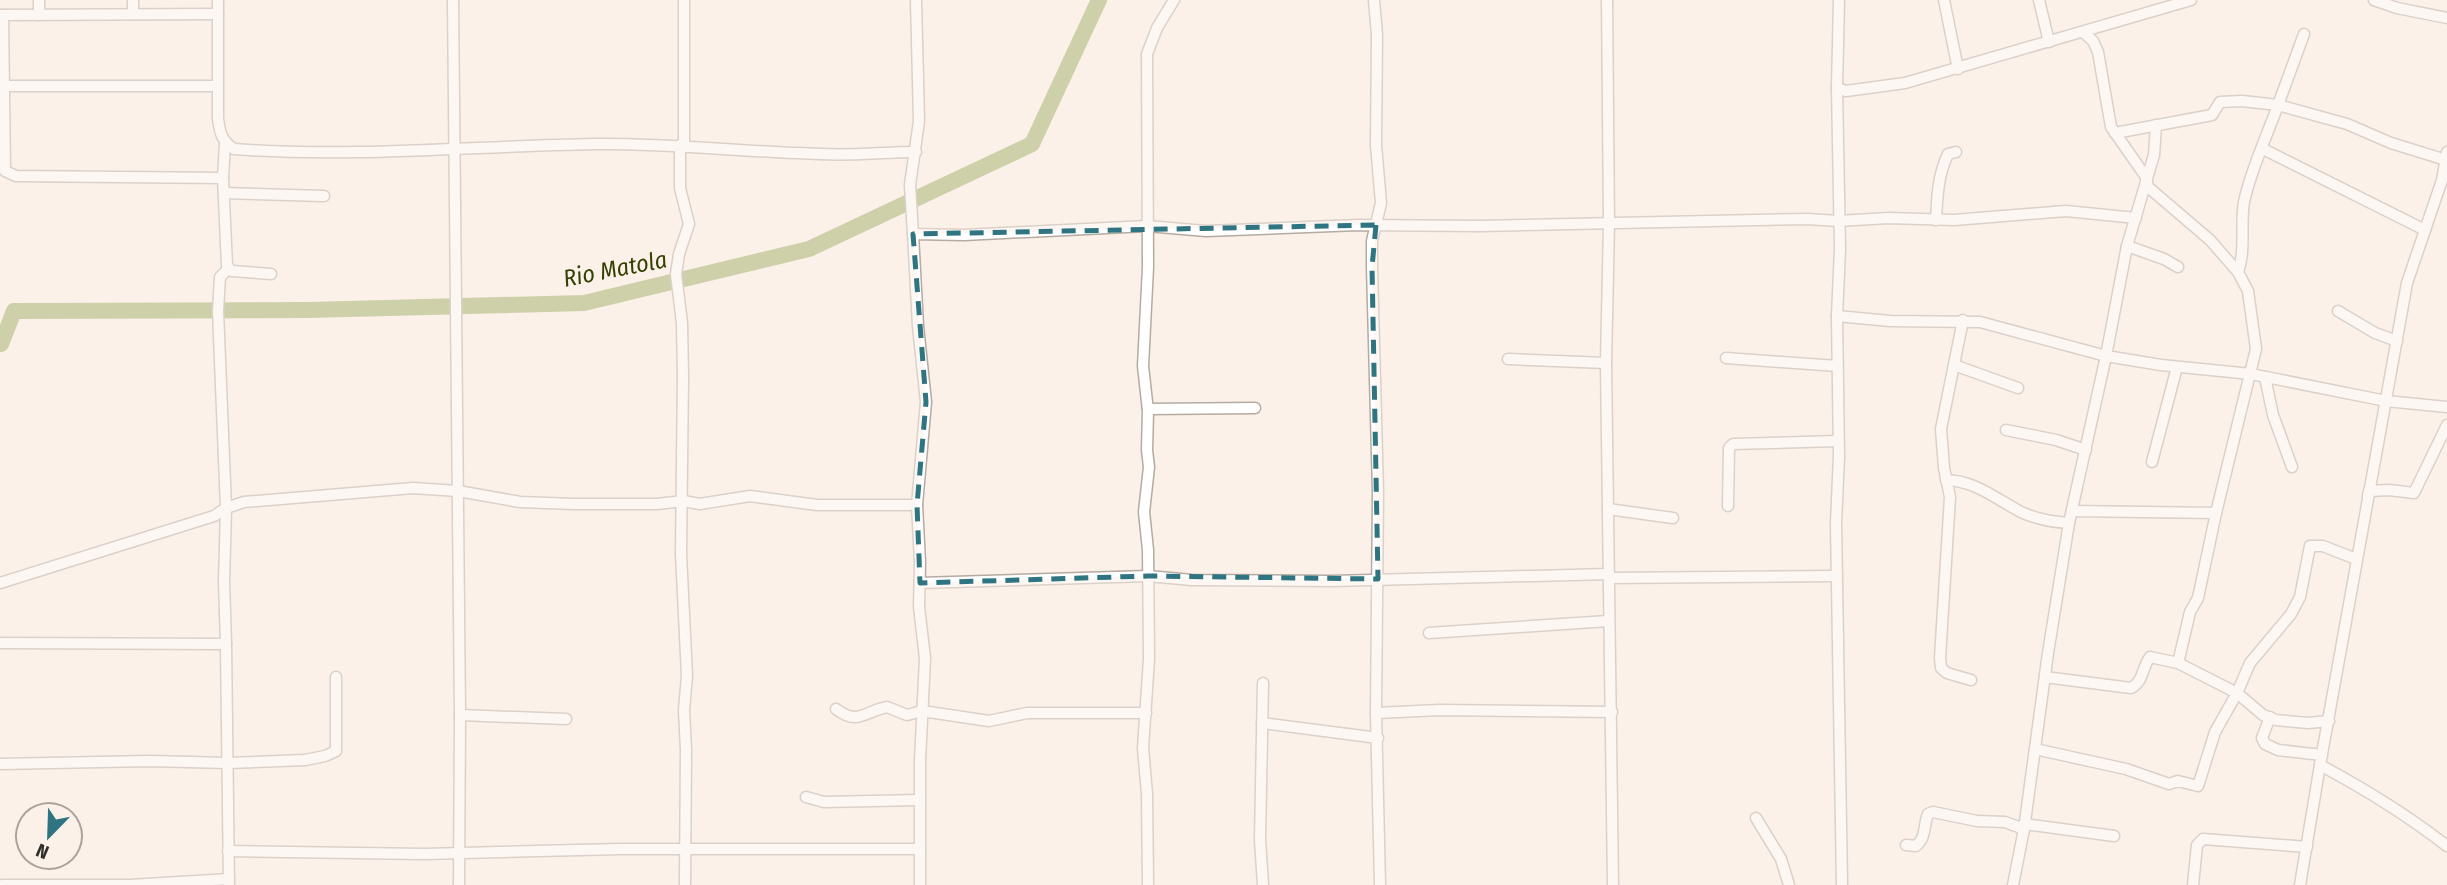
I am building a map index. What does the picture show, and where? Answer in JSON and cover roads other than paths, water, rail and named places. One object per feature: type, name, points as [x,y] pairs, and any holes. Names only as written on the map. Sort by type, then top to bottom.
[{"type":"street","points":[[38,0],[39,15]]},
{"type":"street","points":[[132,0],[133,13]]},
{"type":"street","points":[[218,0],[218,119],[220,134],[225,143],[234,149],[345,152],[542,145],[682,145],[822,155],[916,152]]},
{"type":"street","points":[[453,0],[460,715],[459,885]]},
{"type":"street","points":[[684,0],[680,188],[689,225],[679,254],[676,274],[682,323],[681,554],[687,676],[684,710],[685,885]]},
{"type":"street","points":[[916,0],[919,121],[910,185],[918,326],[926,402],[918,505],[919,607],[925,658],[920,885]]},
{"type":"street","points":[[1148,885],[1147,794],[1143,748],[1149,659],[1144,512],[1149,467],[1148,409],[1143,366],[1147,226],[1147,54],[1157,27],[1174,0]]},
{"type":"street","points":[[1374,0],[1377,35],[1376,145],[1381,203],[1372,241],[1377,439],[1376,713],[1380,885]]},
{"type":"street","points":[[1607,0],[1609,223],[1606,363],[1613,885]]},
{"type":"street","points":[[1839,0],[1842,90],[1837,101],[1840,249],[1837,316],[1837,576],[1842,885]]},
{"type":"street","points":[[1944,0],[1958,69]]},
{"type":"street","points":[[2039,0],[2049,42]]},
{"type":"street","points":[[1842,90],[1893,86],[2191,0]]},
{"type":"street","points":[[2374,0],[2397,8],[2447,18]]},
{"type":"street","points":[[218,14],[2,15],[5,171],[16,176],[223,178]]},
{"type":"street","points":[[2095,28],[2093,41],[2104,79],[2108,118],[2115,133],[2146,177],[2148,187],[2210,240],[2238,272],[2248,291],[2254,330],[2256,349],[2251,374],[2216,513],[2199,598],[2190,612],[2178,663]]},
{"type":"street","points":[[2082,32],[2093,41]]},
{"type":"street","points":[[2238,272],[2242,258],[2245,198],[2304,34]]},
{"type":"street","points":[[4,86],[217,86]]},
{"type":"street","points":[[2115,133],[2212,115],[2220,102],[2242,101],[2278,105],[2347,124],[2391,143],[2446,160],[2407,283],[2300,885]]},
{"type":"street","points":[[2013,885],[2069,523],[2127,246],[2154,155],[2156,125]]},
{"type":"street","points":[[225,143],[223,178],[228,270]]},
{"type":"street","points":[[2263,149],[2425,230]]},
{"type":"street","points":[[1936,220],[1943,163],[1948,154],[1956,152]]},
{"type":"street","points":[[224,192],[324,196]]},
{"type":"street","points":[[2141,201],[2155,194]]},
{"type":"street","points":[[913,234],[964,235],[1147,226],[1206,231],[1376,225],[1480,226],[1888,218],[1936,220],[2066,211],[2136,218]]},
{"type":"street","points":[[2127,246],[2178,267]]},
{"type":"street","points":[[2,885],[229,882],[224,582],[226,508],[218,311],[220,277],[228,270],[271,274]]},
{"type":"street","points":[[2338,311],[2375,333],[2397,341]]},
{"type":"street","points":[[1837,316],[1890,321],[1980,322],[2106,356],[2251,374],[2386,401],[2447,407]]},
{"type":"street","points":[[1963,320],[1941,429],[1950,497],[1941,668],[1947,673],[1971,680]]},
{"type":"street","points":[[1727,358],[1837,366]]},
{"type":"street","points":[[1508,359],[1606,363]]},
{"type":"street","points":[[1954,365],[2018,388]]},
{"type":"street","points":[[2152,462],[2178,367]]},
{"type":"street","points":[[2265,377],[2273,415],[2292,467]]},
{"type":"street","points":[[1148,409],[1255,408]]},
{"type":"street","points":[[2368,500],[2369,491],[2414,493],[2447,425]]},
{"type":"street","points":[[2007,430],[2056,440],[2086,450]]},
{"type":"street","points":[[1728,506],[1729,449],[1733,444],[1838,442]]},
{"type":"street","points":[[1946,480],[1980,488],[2021,512],[2039,519],[2069,523]]},
{"type":"street","points":[[0,583],[214,516],[226,508],[244,502],[328,494],[413,488],[458,491],[520,502],[606,504],[683,501],[700,504],[750,496],[817,505],[918,505]]},
{"type":"street","points":[[1608,509],[1673,518]]},
{"type":"street","points":[[2072,511],[2216,513]]},
{"type":"street","points":[[2035,749],[2126,769],[2169,784],[2178,781],[2199,786],[2215,732],[2237,694],[2250,663],[2291,614],[2300,597],[2310,546],[2323,546],[2356,559]]},
{"type":"street","points":[[920,583],[1148,576],[1192,580],[1344,581],[1609,576],[1837,576]]},
{"type":"street","points":[[1429,633],[1608,621]]},
{"type":"street","points":[[0,643],[226,644]]},
{"type":"street","points":[[2045,677],[2131,688],[2141,679],[2150,657],[2178,663],[2237,694],[2270,717],[2308,723],[2329,721]]},
{"type":"street","points":[[0,764],[149,761],[227,763],[305,760],[325,756],[336,751],[336,677]]},
{"type":"street","points":[[1262,683],[1263,885]]},
{"type":"street","points":[[836,709],[852,718],[887,707],[907,715],[922,711],[989,722],[1027,713],[1146,713]]},
{"type":"street","points":[[1376,713],[1440,710],[1612,712]]},
{"type":"street","points":[[460,715],[566,719]]},
{"type":"street","points":[[2270,717],[2262,738],[2265,744],[2278,750],[2321,760],[2422,825],[2447,846]]},
{"type":"street","points":[[1262,723],[1378,738]]},
{"type":"street","points":[[2308,723],[2325,738]]},
{"type":"street","points":[[806,797],[824,802],[920,800]]},
{"type":"street","points":[[1906,845],[1916,846],[1920,842],[1925,834],[1928,814],[1933,812],[1977,821],[2114,836]]},
{"type":"street","points":[[1756,818],[1781,859],[1789,885]]},
{"type":"street","points":[[2193,885],[2197,845],[2203,839],[2307,847]]},
{"type":"street","points":[[228,851],[349,854],[920,849]]},
{"type":"waterway","name":"Rio Matola","points":[[1,344],[14,311],[308,310],[584,303],[809,249],[1032,144],[1099,0]]}]
